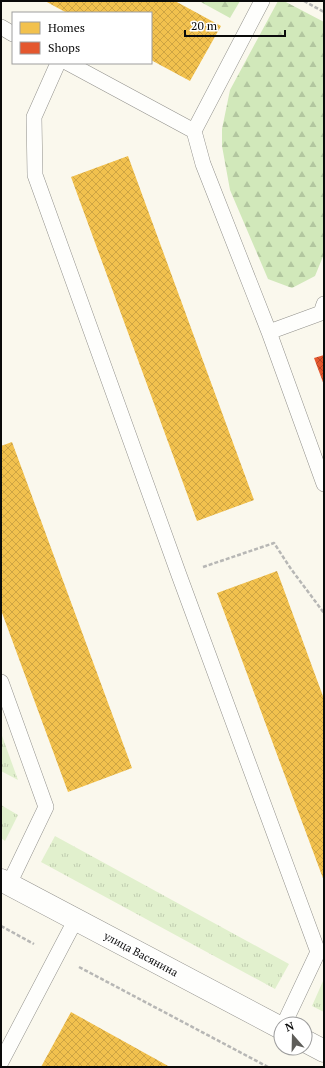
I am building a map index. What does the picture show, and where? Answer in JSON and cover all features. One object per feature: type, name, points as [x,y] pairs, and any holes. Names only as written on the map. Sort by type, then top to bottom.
[{"type":"street","name":"улица Васянина","points":[[5,882],[273,1024]]},
{"type":"street","points":[[313,1045],[324,1051]]},
{"type":"lane","points":[[262,1],[194,131],[203,164],[269,332],[324,484]]},
{"type":"lane","points":[[1,27],[12,33]]},
{"type":"lane","points":[[58,64],[34,117],[35,176],[179,575],[318,952],[288,1016]]},
{"type":"lane","points":[[70,64],[194,131]]},
{"type":"lane","points":[[269,332],[321,313],[324,304]]},
{"type":"lane","points":[[1,682],[46,807],[5,882]]},
{"type":"lane","points":[[1,1062],[76,919]]},
{"type":"path","points":[[304,1],[324,12]]},
{"type":"path","points":[[179,575],[274,543],[291,570],[324,613]]},
{"type":"path","points":[[1,926],[268,1067]]},
{"type":"green space","points":[[199,1],[240,1],[230,18]]},
{"type":"green space","points":[[278,1],[284,1],[324,22],[324,254],[315,276],[292,288],[268,279],[230,190],[222,146],[222,129],[230,90]]},
{"type":"green space","points":[[1,733],[18,780],[1,771]]},
{"type":"green space","points":[[1,805],[18,815],[5,841],[1,838]]},
{"type":"green space","points":[[55,836],[289,964],[275,989],[41,862]]},
{"type":"green space","points":[[323,981],[324,982],[324,1012],[312,1006]]},
{"type":"building: Homes","points":[[45,1],[175,1],[221,26],[190,81],[152,61],[152,12],[65,12]]},
{"type":"building: Homes","points":[[128,156],[254,500],[197,521],[71,177]]},
{"type":"building: Homes","points":[[12,442],[132,768],[68,792],[1,610],[1,446]]},
{"type":"building: Homes","points":[[277,571],[324,699],[324,881],[217,593]]},
{"type":"building: Homes","points":[[71,1012],[170,1067],[41,1067]]},
{"type":"building: Shops","points":[[324,355],[324,385],[314,358]]}]
